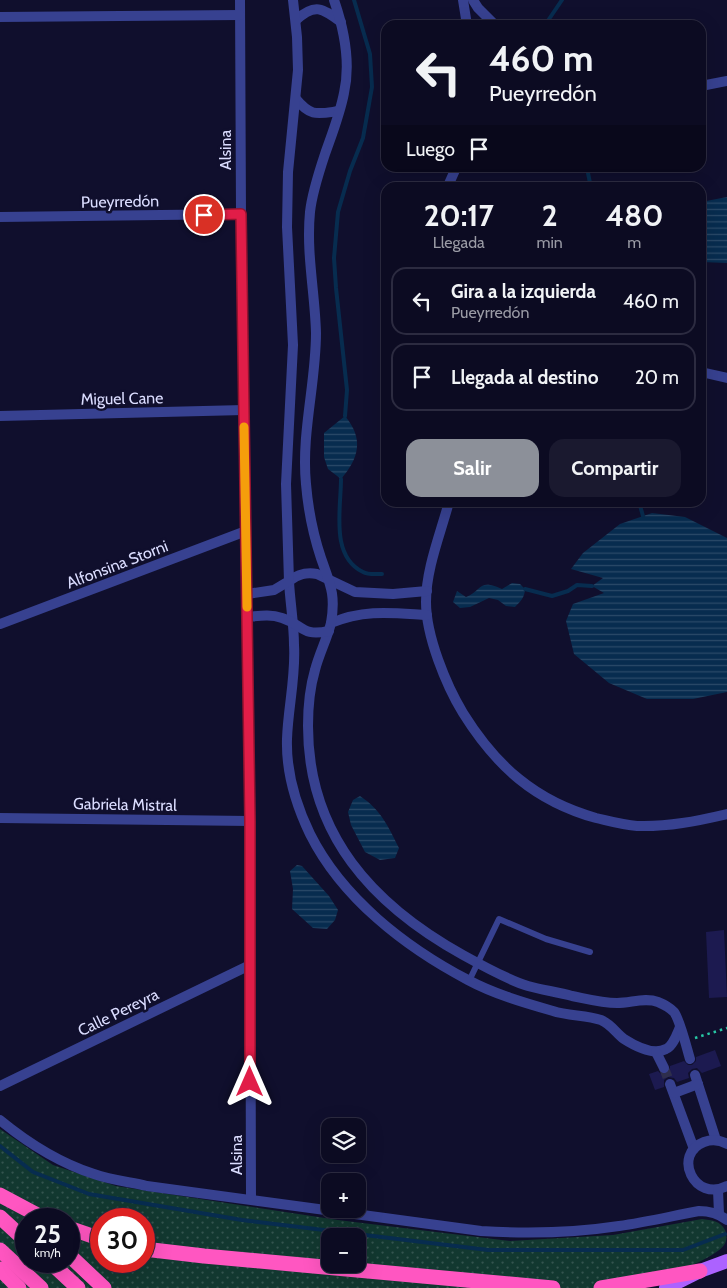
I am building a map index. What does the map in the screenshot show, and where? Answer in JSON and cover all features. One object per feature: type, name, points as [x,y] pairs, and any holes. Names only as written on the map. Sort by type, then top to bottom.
[{"type":"highway","points":[[0,1197],[22,1208]]},
{"type":"highway","points":[[0,1197],[15,1210]]},
{"type":"highway","points":[[0,1217],[15,1231]]},
{"type":"highway","points":[[0,1250],[42,1288]]},
{"type":"highway","points":[[155,1250],[553,1288]]},
{"type":"highway","points":[[80,1265],[104,1288]]},
{"type":"highway","points":[[0,1271],[7,1288]]},
{"type":"highway","points":[[0,1271],[19,1288]]},
{"type":"highway","points":[[601,1288],[700,1271]]},
{"type":"highway","points":[[62,1273],[78,1288]]},
{"type":"main road","points":[[672,1286],[700,1271],[727,1261]]},
{"type":"street","name":"Alsina","points":[[240,0],[241,214],[250,821],[251,1199]]},
{"type":"street","points":[[293,0],[296,20],[298,70],[289,148],[287,208],[294,345],[286,484],[289,581],[294,646],[287,739],[288,765],[300,811],[322,856],[368,910],[417,950],[469,981],[555,1012],[602,1020],[623,1038],[639,1047],[656,1052],[668,1049],[680,1027]]},
{"type":"street","points":[[334,0],[342,23],[346,54],[346,73],[344,92],[319,172],[310,212],[310,273],[316,332],[314,371],[304,464],[311,520],[320,557],[330,580],[334,602],[330,627],[314,670],[308,725],[309,752],[320,799],[336,839],[353,867],[381,898],[440,943],[526,986],[617,1003],[649,1000],[659,1002],[675,1013],[690,1059]]},
{"type":"street","points":[[463,0],[466,20]]},
{"type":"street","points":[[473,0],[490,20]]},
{"type":"street","points":[[296,20],[312,8],[321,9],[342,23]]},
{"type":"street","points":[[0,17],[240,15]]},
{"type":"street","points":[[706,85],[727,81]]},
{"type":"street","points":[[296,99],[306,110],[319,114],[339,111]]},
{"type":"street","name":"Pueyrredón","points":[[0,217],[241,214]]},
{"type":"street","points":[[706,373],[727,378]]},
{"type":"street","name":"Miguel Cane","points":[[0,416],[244,410]]},
{"type":"street","points":[[447,507],[430,573],[427,591],[427,615],[444,675],[455,700],[492,755],[514,776],[539,794],[562,806],[611,822],[637,826],[688,823],[727,814]]},
{"type":"street","name":"Alfonsina Storni","points":[[0,624],[246,531]]},
{"type":"street","points":[[247,594],[274,590],[301,574],[310,573],[330,580],[343,588],[363,593],[393,594],[427,591]]},
{"type":"street","points":[[246,617],[275,616],[292,622],[309,632],[319,633],[356,614],[384,612],[427,615]]},
{"type":"street","name":"Gabriela Mistral","points":[[0,818],[250,821]]},
{"type":"street","name":"Calle Pereyra","points":[[0,1086],[250,965]]},
{"type":"street","points":[[592,1018],[594,1000]]},
{"type":"street","points":[[656,1052],[664,1068]]},
{"type":"street","points":[[694,1149],[672,1088],[697,1079],[716,1140]]},
{"type":"street","points":[[0,1120],[56,1159],[94,1174],[147,1186],[480,1231],[517,1234],[619,1226],[698,1211],[710,1211],[723,1217],[722,1188],[709,1190],[701,1186],[694,1181],[688,1165],[690,1156],[700,1143],[716,1140],[727,1144]]},
{"type":"lane","points":[[469,981],[500,919],[546,939],[590,952]]},
{"type":"path","points":[[685,1043],[714,1031],[727,1028]]},
{"type":"green space","points":[[0,1129],[53,1165],[116,1186],[321,1218],[510,1241],[613,1235],[702,1219],[718,1223],[723,1227],[726,1242],[718,1251],[684,1269],[638,1288],[0,1288]]},
{"type":"water","points":[[727,197],[727,263],[706,262],[706,201]]},
{"type":"water","points":[[345,416],[355,433],[357,448],[352,464],[341,479],[328,469],[324,457],[324,433]]},
{"type":"water","points":[[652,513],[685,517],[727,538],[727,692],[693,699],[647,699],[609,683],[574,654],[566,621],[573,604],[604,593],[592,586],[603,578],[571,569],[583,553],[620,524]]},
{"type":"water","points":[[512,583],[520,584],[525,589],[523,597],[515,607],[506,606],[498,600],[489,598],[470,607],[460,608],[453,602],[457,591],[466,597],[484,585],[502,589]]},
{"type":"water","points":[[360,796],[379,813],[387,826],[399,848],[395,858],[380,860],[365,852],[351,825],[348,812],[353,800]]},
{"type":"water","points":[[297,865],[302,866],[329,896],[338,910],[335,920],[327,929],[313,928],[292,909],[293,889],[290,871]]},
{"type":"building","points":[[724,930],[727,997],[709,998],[706,932]]},
{"type":"building","points":[[715,1050],[721,1066],[702,1073],[697,1068],[692,1069],[688,1073],[689,1078],[677,1082],[674,1078],[668,1077],[664,1080],[664,1087],[655,1090],[649,1074],[658,1071],[661,1074],[667,1074],[670,1071],[670,1066],[684,1061],[688,1065],[692,1065],[696,1061],[696,1057]]},
{"type":"waterway","points":[[345,416],[347,390],[334,258],[338,212],[350,171],[363,138],[372,87],[370,54],[354,0]]},
{"type":"waterway","points":[[548,20],[562,0]]},
{"type":"waterway","points":[[588,172],[590,182]]},
{"type":"waterway","points":[[341,479],[339,517],[342,543],[346,555],[353,565],[363,572],[382,574]]},
{"type":"waterway","points":[[640,507],[643,516]]},
{"type":"waterway","points":[[525,589],[552,596],[568,591],[577,585],[592,586]]},
{"type":"waterway","points":[[0,1146],[33,1172],[89,1194],[242,1220],[488,1250],[683,1250],[725,1234]]},
{"type":"tunnel","points":[[664,1068],[670,1084]]},
{"type":"slow traffic","points":[[244,427],[247,607]]},
{"type":"route","points":[[204,215],[241,214],[250,821],[250,1082]]}]
